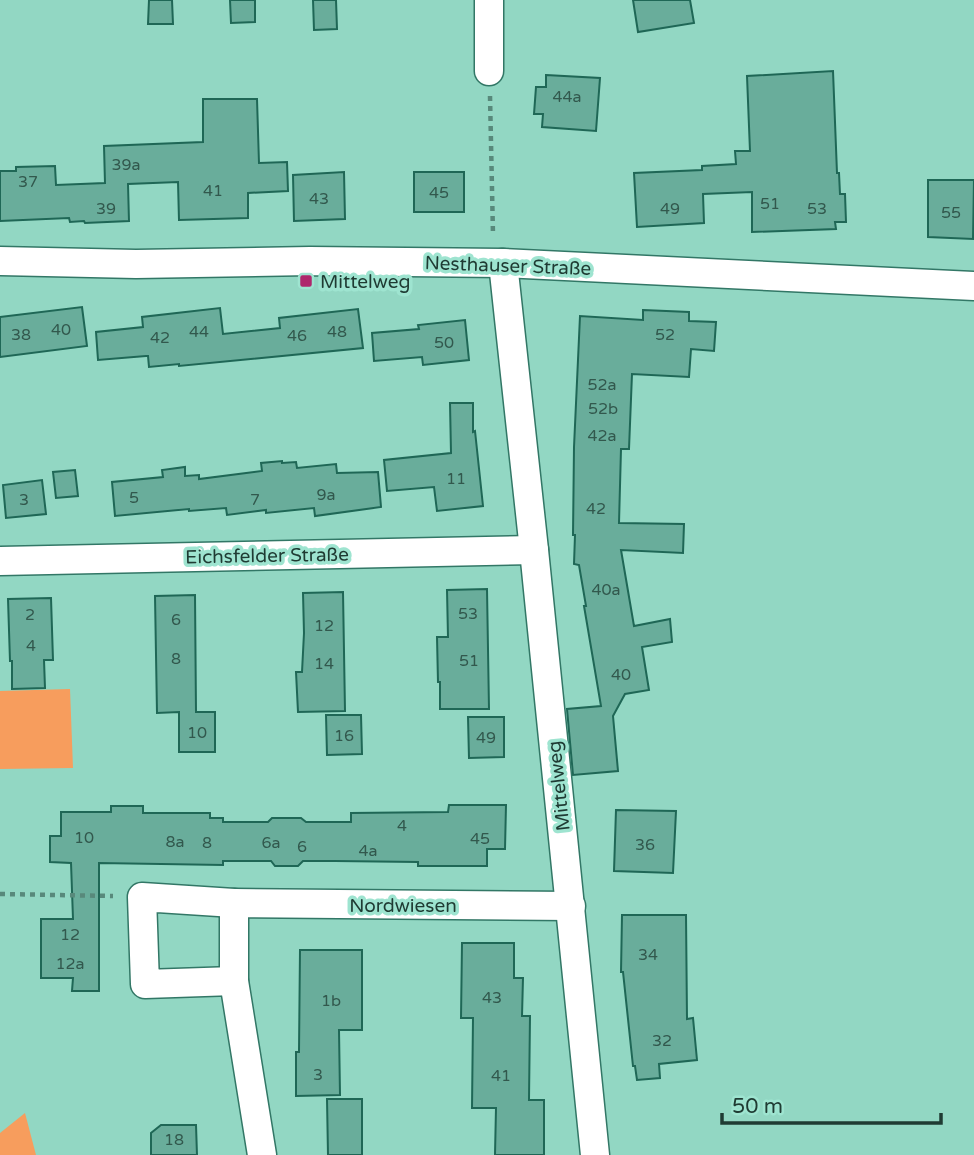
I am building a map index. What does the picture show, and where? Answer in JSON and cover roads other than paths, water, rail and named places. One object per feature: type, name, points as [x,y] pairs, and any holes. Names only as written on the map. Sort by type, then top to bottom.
[{"type":"street","points":[[489,0],[489,71]]},
{"type":"street","name":"Nesthauser Straße","points":[[0,261],[136,264],[310,261],[503,263],[974,286]]},
{"type":"street","name":"Mittelweg","points":[[503,263],[595,1155]]},
{"type":"street","name":"Eichsfelder Straße","points":[[0,561],[534,550]]},
{"type":"street","name":"Nordwiesen","points":[[234,981],[145,984],[142,897],[234,903],[571,906]]},
{"type":"street","points":[[234,903],[234,981],[262,1155]]},
{"type":"place","name":"Mittelweg","points":[[306,281]]}]
